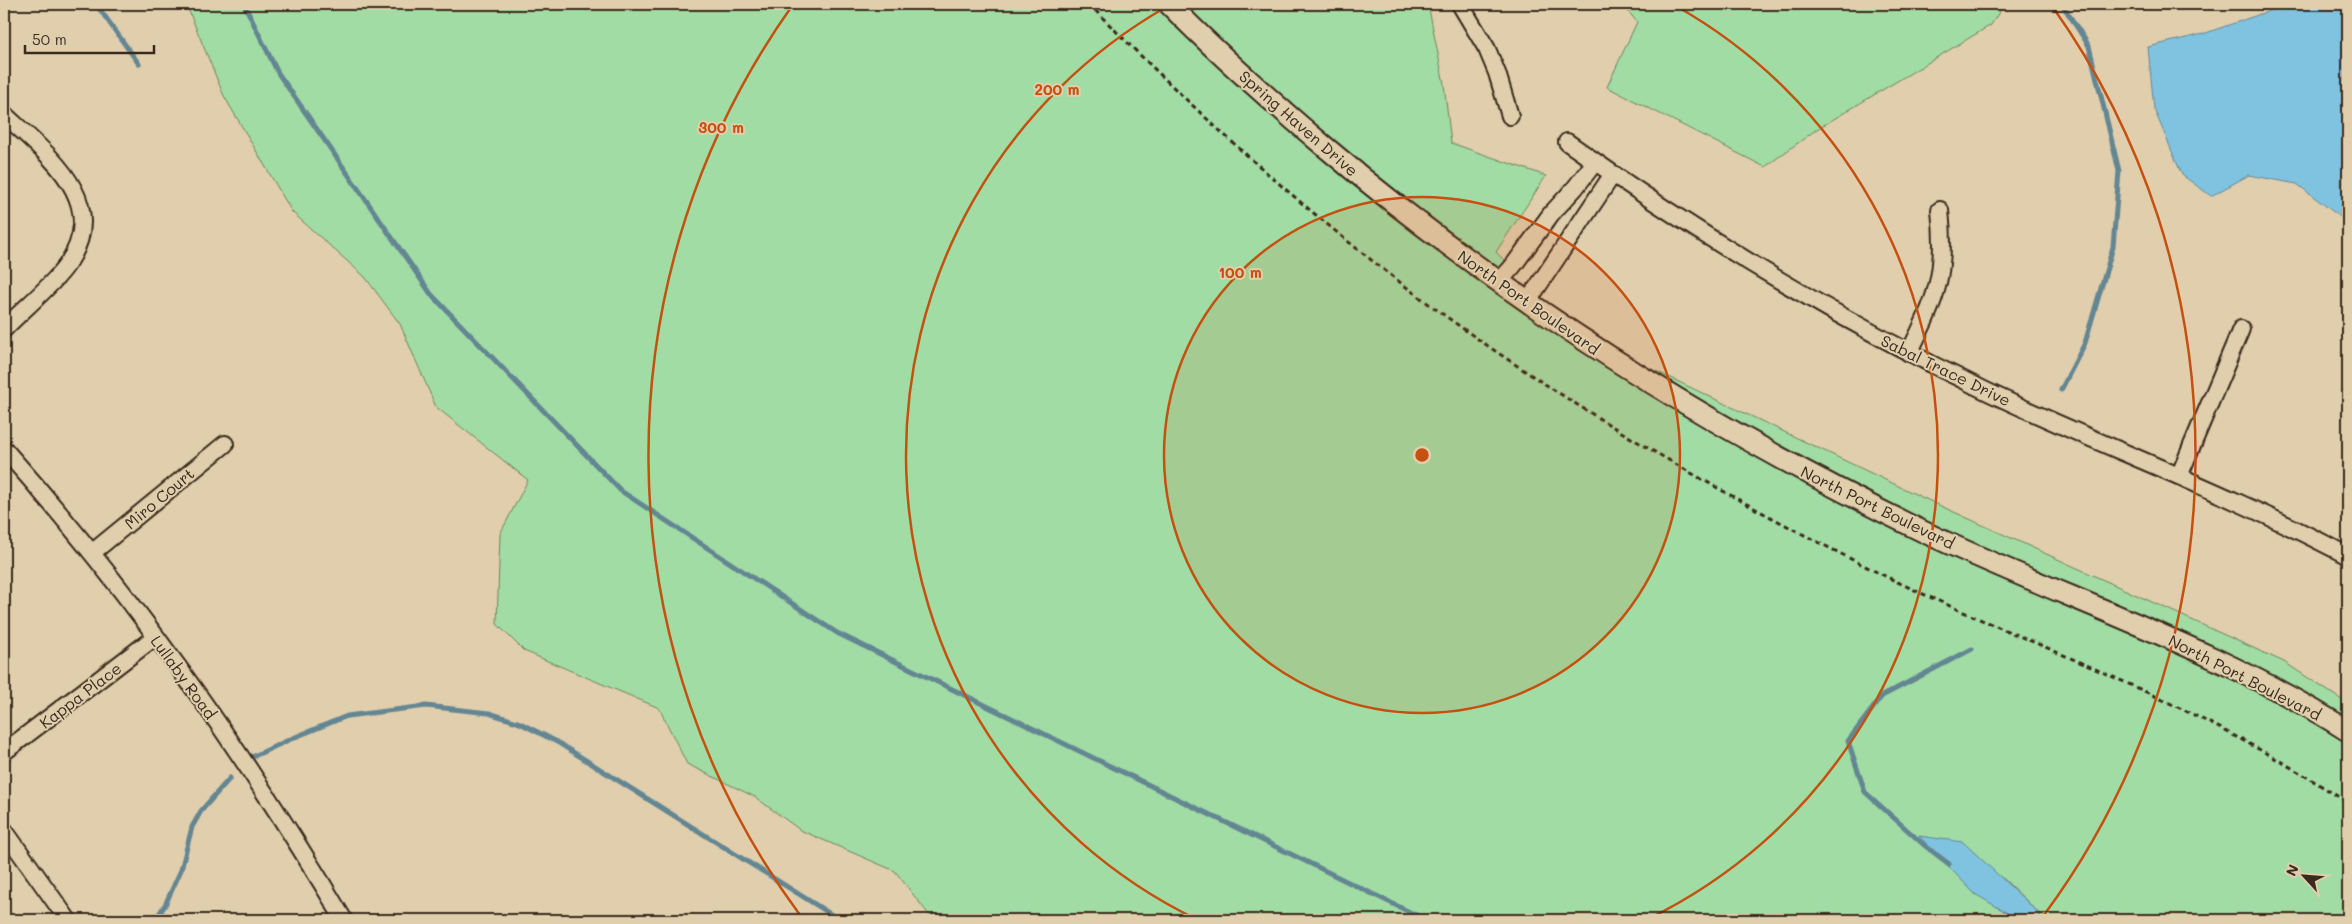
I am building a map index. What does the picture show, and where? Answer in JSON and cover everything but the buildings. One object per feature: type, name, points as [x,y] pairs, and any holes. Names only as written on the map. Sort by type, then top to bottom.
[{"type":"street","name":"Spring Haven Drive","points":[[1170,4],[1270,100],[1433,235]]},
{"type":"street","points":[[1460,4],[1487,49],[1497,73],[1510,116]]},
{"type":"street","points":[[4,114],[60,167],[71,181],[78,196],[81,214],[80,234],[75,250],[66,267],[4,328]]},
{"type":"street","name":"Sabal Trace Drive","points":[[1567,142],[1736,256],[1846,320],[2006,400],[2180,474],[2285,523],[2348,556]]},
{"type":"street","points":[[1499,282],[1514,266],[1558,205],[1575,188],[1594,162]]},
{"type":"street","points":[[1528,301],[1614,174]]},
{"type":"street","points":[[1558,205],[1582,221]]},
{"type":"street","points":[[1909,353],[1937,291],[1942,267],[1943,245],[1940,210]]},
{"type":"street","name":"North Port Boulevard","points":[[1433,235],[1577,336],[1698,412],[1850,495],[1927,533],[2206,653],[2272,687],[2348,731]]},
{"type":"street","points":[[2180,474],[2241,328]]},
{"type":"street","name":"Miro Court","points":[[93,552],[225,444]]},
{"type":"street","name":"Lullaby Road","points":[[4,449],[93,552],[235,746],[306,856],[344,920]]},
{"type":"street","name":"Kappa Place","points":[[4,752],[155,637]]},
{"type":"street","points":[[4,830],[68,920]]},
{"type":"path","points":[[1089,4],[1196,109],[1335,230],[1466,331],[1641,445],[1756,510],[1865,567],[2099,670],[2236,736],[2292,766],[2348,803]]},
{"type":"green space","points":[[186,4],[1157,4],[1304,140],[1435,248],[1530,315],[1660,399],[1693,419],[2202,661],[2268,695],[2348,742],[2348,920],[2042,920],[2040,914],[2004,879],[1920,837],[1946,862],[2014,920],[933,920],[895,871],[800,830],[755,797],[687,764],[659,708],[524,651],[497,624],[500,534],[528,480],[436,407],[400,324],[365,277],[292,212],[224,96]]},
{"type":"green space","points":[[1182,4],[1428,4],[1444,84],[1451,143],[1546,176],[1496,252],[1505,261],[1497,269],[1374,175],[1256,76]]},
{"type":"green space","points":[[1622,4],[2004,4],[1991,25],[1817,129],[1765,167],[1607,87],[1637,22]]},
{"type":"green space","points":[[1622,355],[1932,502],[2284,662],[2348,704],[2348,721],[2276,679],[2210,645],[1931,525],[1775,446]]},
{"type":"water","points":[[2289,4],[2348,4],[2348,223],[2297,184],[2249,175],[2211,196],[2182,175],[2154,109],[2148,47],[2203,34]]},
{"type":"water","points":[[1919,836],[1963,842],[2040,914],[2042,920],[2014,920],[2009,914],[1975,894]]},
{"type":"waterway","points":[[96,4],[139,64]]},
{"type":"waterway","points":[[244,4],[278,73],[431,294],[621,491],[837,633],[1426,920]]},
{"type":"waterway","points":[[2061,390],[2085,343],[2113,247],[2119,171],[2089,46],[2062,4]]},
{"type":"waterway","points":[[1949,864],[1924,845],[1865,792],[1848,741],[1882,696],[1972,649]]},
{"type":"waterway","points":[[252,757],[347,716],[426,706],[489,713],[520,723],[557,742],[840,920]]},
{"type":"waterway","points":[[155,920],[165,905],[181,870],[192,827],[201,811],[230,778]]}]
